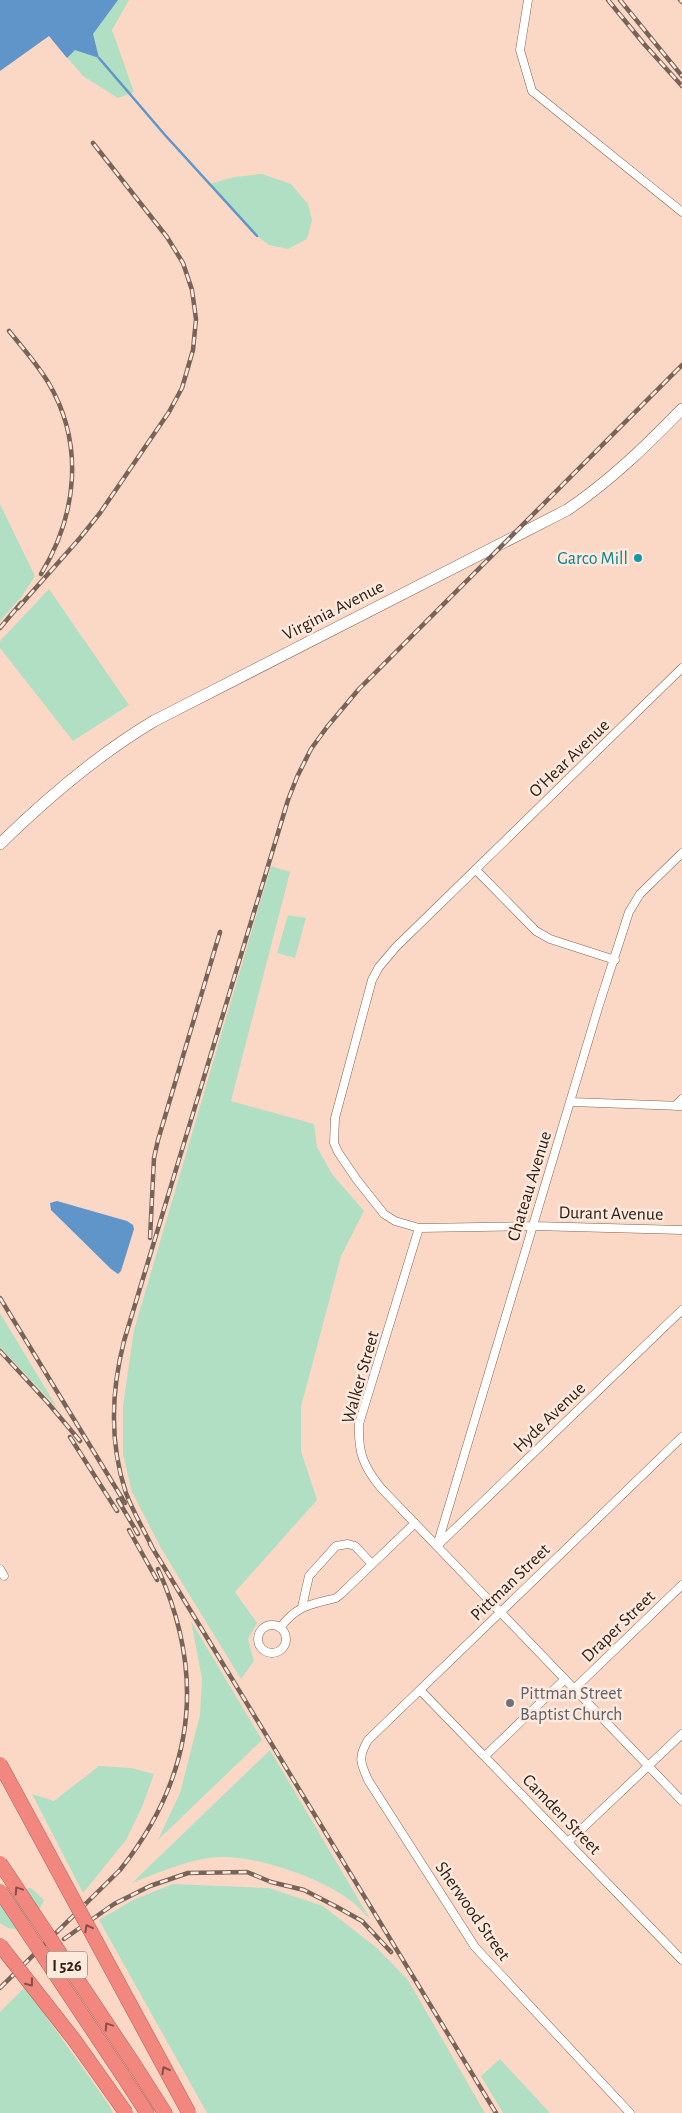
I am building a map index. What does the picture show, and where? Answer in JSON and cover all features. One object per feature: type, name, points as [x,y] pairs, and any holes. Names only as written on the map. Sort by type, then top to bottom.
[{"type":"highway","points":[[0,1764],[189,2113]]},
{"type":"highway","name":"I 526","points":[[0,1863],[165,2113]]},
{"type":"highway","name":"I 526","points":[[0,1891],[147,2113]]},
{"type":"highway","points":[[0,1945],[75,2041],[126,2113]]},
{"type":"main road","name":"Virginia Avenue","points":[[0,844],[35,810],[76,776],[130,736],[154,721],[573,506],[630,462],[682,409]]},
{"type":"street","points":[[528,0],[520,50],[532,91],[682,212]]},
{"type":"street","name":"O'Hear Avenue","points":[[420,1228],[395,1221],[384,1214],[357,1180],[334,1143],[335,1118],[372,980],[379,967],[396,947],[682,668]]},
{"type":"street","name":"Chateau Avenue","points":[[437,1546],[599,1005],[630,912],[640,894],[682,853]]},
{"type":"street","points":[[476,870],[536,931],[550,939],[615,960]]},
{"type":"street","points":[[571,1102],[678,1106],[682,1099]]},
{"type":"street","name":"Durant Avenue","points":[[420,1228],[533,1226],[682,1230]]},
{"type":"street","name":"Walker Street","points":[[420,1228],[360,1424],[358,1441],[366,1469],[381,1488],[682,1801]]},
{"type":"street","name":"Hyde Avenue","points":[[437,1546],[682,1310]]},
{"type":"street","name":"Pittman Street","points":[[361,1752],[368,1740],[682,1437]]},
{"type":"street","points":[[280,1628],[289,1615],[302,1607],[336,1598],[415,1523]]},
{"type":"street","points":[[302,1607],[309,1576],[336,1546],[348,1544],[355,1546],[372,1564]]},
{"type":"street","name":"Draper Street","points":[[574,1689],[682,1586]]},
{"type":"street","points":[[485,1756],[565,1679]]},
{"type":"street","name":"Camden Street","points":[[420,1690],[682,1960]]},
{"type":"street","points":[[568,1842],[682,1734]]},
{"type":"street","name":"Sherwood Street","points":[[361,1752],[361,1764],[368,1780],[475,1947],[630,2113]]},
{"type":"green space","points":[[79,0],[129,0],[112,30],[134,92],[118,98],[83,76],[49,36]]},
{"type":"green space","points":[[262,174],[291,184],[308,204],[312,220],[307,239],[288,249],[269,245],[257,236],[210,184],[234,177]]},
{"type":"green space","points":[[0,504],[35,576],[22,596],[0,621]]},
{"type":"green space","points":[[49,589],[129,705],[73,741],[0,648],[0,641]]},
{"type":"green space","points":[[271,866],[290,872],[231,1101],[314,1124],[317,1147],[332,1174],[364,1211],[341,1256],[301,1407],[301,1451],[317,1500],[235,1592],[257,1623],[248,1639],[254,1661],[241,1679],[162,1550],[132,1492],[123,1454],[123,1406],[134,1330]]},
{"type":"green space","points":[[288,915],[306,918],[295,958],[277,953]]},
{"type":"green space","points":[[0,1313],[58,1409],[0,1347]]},
{"type":"green space","points":[[191,1621],[262,1740],[158,1840],[180,1793],[200,1715],[202,1679]]},
{"type":"green space","points":[[270,1750],[370,1919],[348,1898],[317,1881],[285,1869],[251,1860],[221,1857],[200,1860],[176,1866],[132,1883]]},
{"type":"green space","points":[[99,1766],[132,1768],[154,1774],[142,1807],[126,1840],[83,1893],[32,1794],[54,1801]]},
{"type":"green space","points":[[173,1884],[269,1888],[323,1906],[377,1948],[408,1980],[485,2113],[207,2113],[99,1920],[133,1900]]},
{"type":"green space","points":[[31,1888],[44,1900],[37,1915],[21,1930],[8,1928],[0,1923],[0,1898],[14,1890]]},
{"type":"green space","points":[[25,1987],[113,2113],[0,2113],[0,2012]]},
{"type":"green space","points":[[500,2059],[550,2113],[503,2113],[481,2076]]},
{"type":"water","points":[[0,0],[118,0],[93,34],[99,58],[75,50],[67,58],[49,36],[0,71]]},
{"type":"water","points":[[57,1201],[127,1221],[133,1225],[134,1229],[121,1271],[118,1274],[51,1210],[50,1203]]},
{"type":"waterway","points":[[99,58],[165,135],[257,236]]},
{"type":"railway","points":[[608,0],[682,86]]},
{"type":"railway","points":[[620,0],[682,76]]},
{"type":"railway","points":[[18,608],[100,513],[169,412],[182,388],[193,350],[196,319],[192,290],[183,263],[167,237],[93,143]]},
{"type":"railway","points":[[9,331],[48,382],[60,406],[68,430],[72,454],[69,504],[53,551],[41,574]]},
{"type":"railway","points":[[153,1549],[135,1514],[120,1474],[114,1436],[116,1379],[124,1341],[288,800],[297,777],[311,749],[359,689],[682,365]]},
{"type":"railway","points":[[0,628],[21,603]]},
{"type":"railway","points":[[150,1238],[154,1158],[158,1140],[220,932]]},
{"type":"railway","points":[[0,1298],[125,1503]]},
{"type":"railway","points":[[0,1351],[80,1441]]},
{"type":"railway","points":[[70,1437],[117,1511]]},
{"type":"railway","points":[[118,1500],[138,1534]]},
{"type":"railway","points":[[129,1530],[157,1580]]},
{"type":"railway","points":[[150,1544],[496,2113]]},
{"type":"railway","points":[[0,1988],[120,1870],[145,1835],[164,1799],[177,1762],[185,1725],[187,1687],[183,1649],[173,1609],[158,1569]]},
{"type":"railway","points":[[64,1939],[114,1904],[150,1886],[188,1873],[247,1872],[271,1882],[304,1890],[337,1907],[362,1921],[391,1952]]},
{"type":"place","name":"Garco Mill","points":[[638,558]]},
{"type":"place","name":"Pittman Street Baptist Church","points":[[510,1703]]}]
